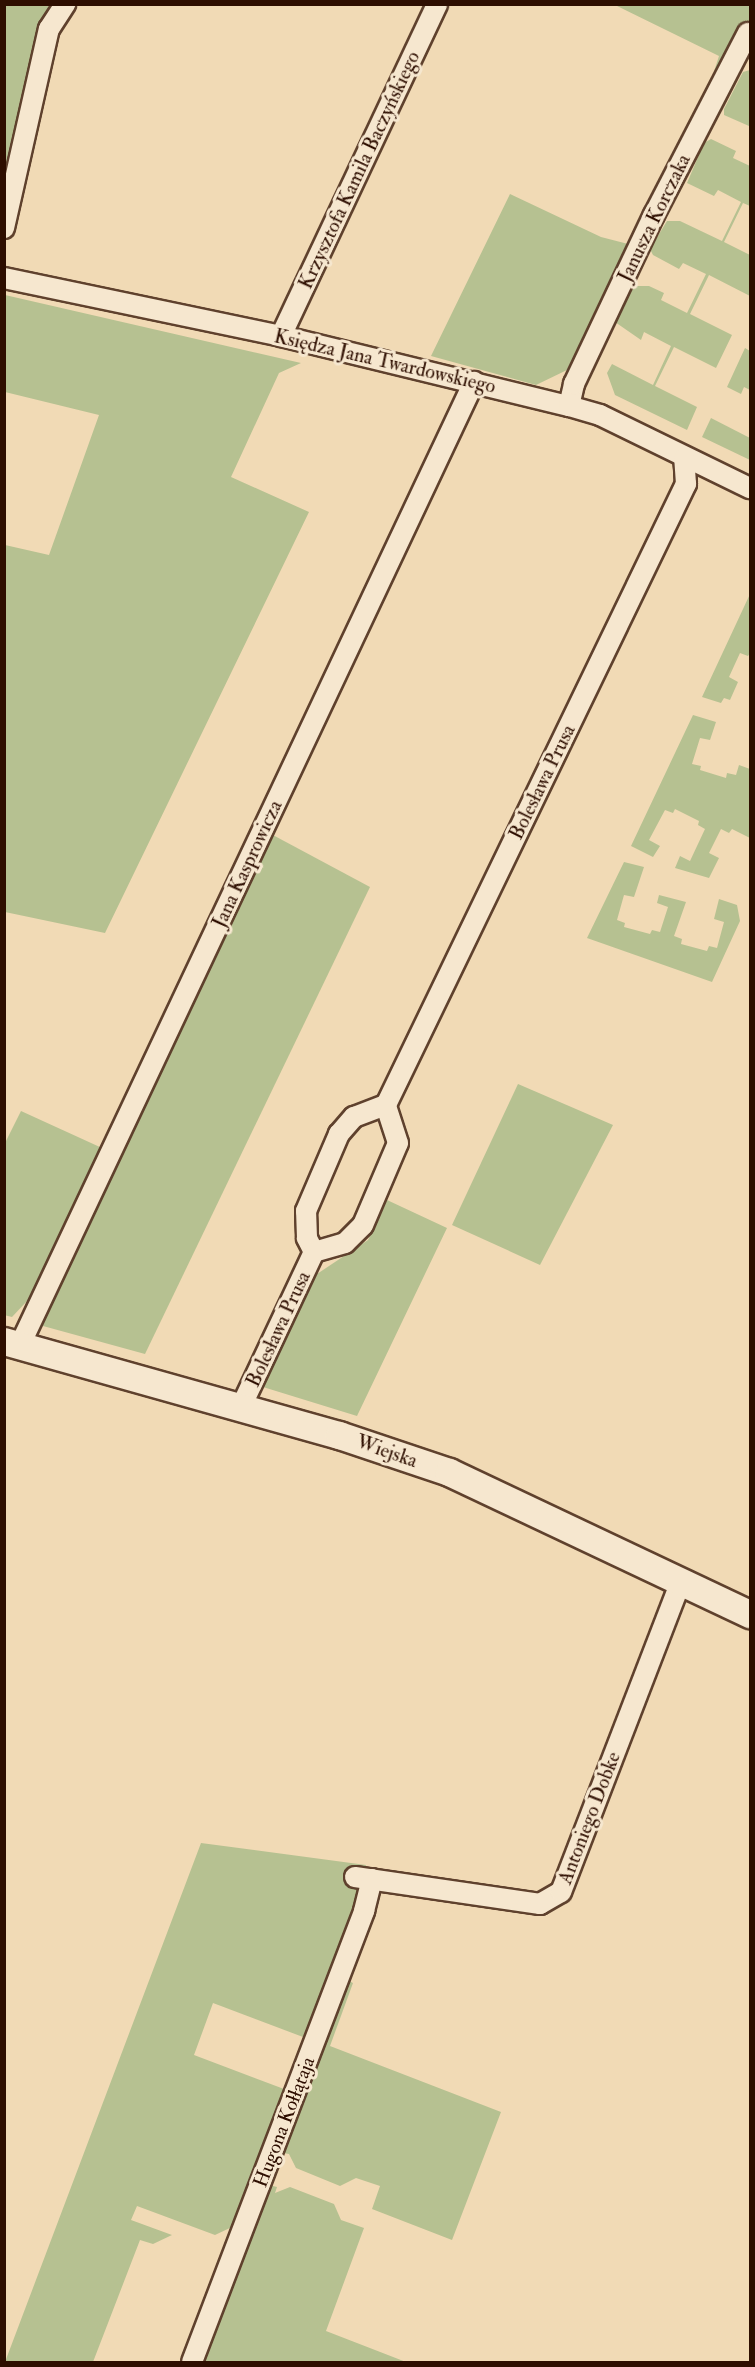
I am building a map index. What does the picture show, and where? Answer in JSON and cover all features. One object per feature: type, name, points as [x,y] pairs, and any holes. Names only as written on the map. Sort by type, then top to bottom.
[{"type":"street","points":[[4,228],[49,29],[65,4]]},
{"type":"street","name":"Krzysztofa Kamila Baczyńskiego","points":[[281,336],[437,4]]},
{"type":"street","name":"Janusza Korczaka","points":[[569,406],[573,384],[654,215],[748,33]]},
{"type":"street","name":"Księdza Jana Twardowskiego","points":[[4,278],[281,336],[569,406],[600,416],[750,488]]},
{"type":"street","name":"Jana Kasprowicza","points":[[12,1343],[474,382]]},
{"type":"street","name":"Bolesława Prusa","points":[[241,1407],[314,1252],[345,1243],[363,1225],[398,1143],[386,1105],[686,484],[684,458]]},
{"type":"street","name":"Bolesława Prusa","points":[[314,1252],[307,1238],[306,1211],[339,1134],[354,1117],[386,1105]]},
{"type":"street","name":"Wiejska","points":[[12,1343],[241,1407],[449,1472],[750,1614]]},
{"type":"street","name":"Antoniego Dobke","points":[[363,1878],[540,1904],[561,1892],[681,1581]]},
{"type":"street","name":"Hugona Kołłątaja","points":[[192,2362],[364,1911],[363,1878]]},
{"type":"green space","points":[[5,5],[49,5],[5,206]]},
{"type":"green space","points":[[615,5],[750,5],[750,21],[746,22],[714,84],[709,87],[719,56]]},
{"type":"green space","points":[[750,70],[749,126],[724,115],[724,109],[743,72]]},
{"type":"green space","points":[[711,139],[736,151],[733,158],[750,166],[750,206],[743,203],[724,242],[750,255],[750,296],[709,275],[690,314],[732,335],[716,368],[674,347],[655,386],[697,407],[687,430],[615,395],[607,373],[612,364],[653,385],[671,346],[644,332],[641,340],[615,322],[630,286],[649,286],[664,293],[661,300],[687,313],[706,274],[683,263],[679,269],[653,255],[650,249],[667,221],[680,221],[722,241],[741,202],[718,190],[714,196],[687,183],[704,143]]},
{"type":"green space","points":[[510,194],[601,237],[632,245],[567,370],[536,385],[431,356]]},
{"type":"green space","points":[[5,295],[301,363],[279,373],[231,477],[309,512],[105,933],[5,912],[5,545],[49,555],[99,415],[5,392]]},
{"type":"green space","points":[[745,348],[750,351],[750,390],[744,387],[741,394],[727,387]]},
{"type":"green space","points":[[711,418],[750,438],[750,460],[702,437]]},
{"type":"green space","points":[[750,594],[750,653],[748,656],[740,653],[729,677],[738,682],[730,700],[724,698],[721,703],[702,697]]},
{"type":"green space","points":[[693,715],[716,722],[710,740],[700,738],[692,764],[701,766],[700,770],[726,778],[727,773],[736,775],[739,765],[750,769],[750,838],[732,829],[729,833],[721,829],[709,853],[719,858],[709,878],[675,868],[680,856],[690,861],[705,829],[698,825],[699,821],[675,809],[673,813],[665,810],[649,840],[660,846],[653,857],[631,846]]},
{"type":"green space","points":[[271,834],[370,887],[145,1354],[43,1326],[44,1310]]},
{"type":"green space","points":[[624,862],[644,867],[634,897],[624,895],[617,920],[625,923],[624,927],[650,934],[652,930],[660,932],[668,907],[657,903],[659,895],[686,902],[674,936],[682,939],[681,944],[707,951],[709,946],[717,948],[724,922],[714,919],[719,899],[737,905],[740,921],[712,982],[587,938]]},
{"type":"green space","points":[[518,1084],[613,1125],[540,1265],[452,1225]]},
{"type":"green space","points":[[21,1111],[102,1148],[28,1300],[12,1317],[4,1315],[4,1145]]},
{"type":"green space","points":[[387,1200],[447,1228],[357,1416],[263,1387],[317,1274],[368,1240]]},
{"type":"green space","points":[[201,1843],[366,1865],[363,1893],[303,2037],[213,2003],[194,2055],[284,2089],[234,2226],[215,2235],[137,2206],[131,2220],[172,2235],[153,2244],[140,2240],[93,2362],[5,2362]]},
{"type":"green space","points":[[343,1978],[353,1983],[330,2046],[501,2112],[452,2240],[372,2209],[380,2186],[356,2178],[340,2186],[296,2168],[289,2154],[283,2153],[283,2143]]},
{"type":"green space","points":[[269,2185],[277,2187],[275,2193],[290,2187],[334,2204],[341,2220],[364,2228],[326,2331],[406,2362],[199,2362]]}]
